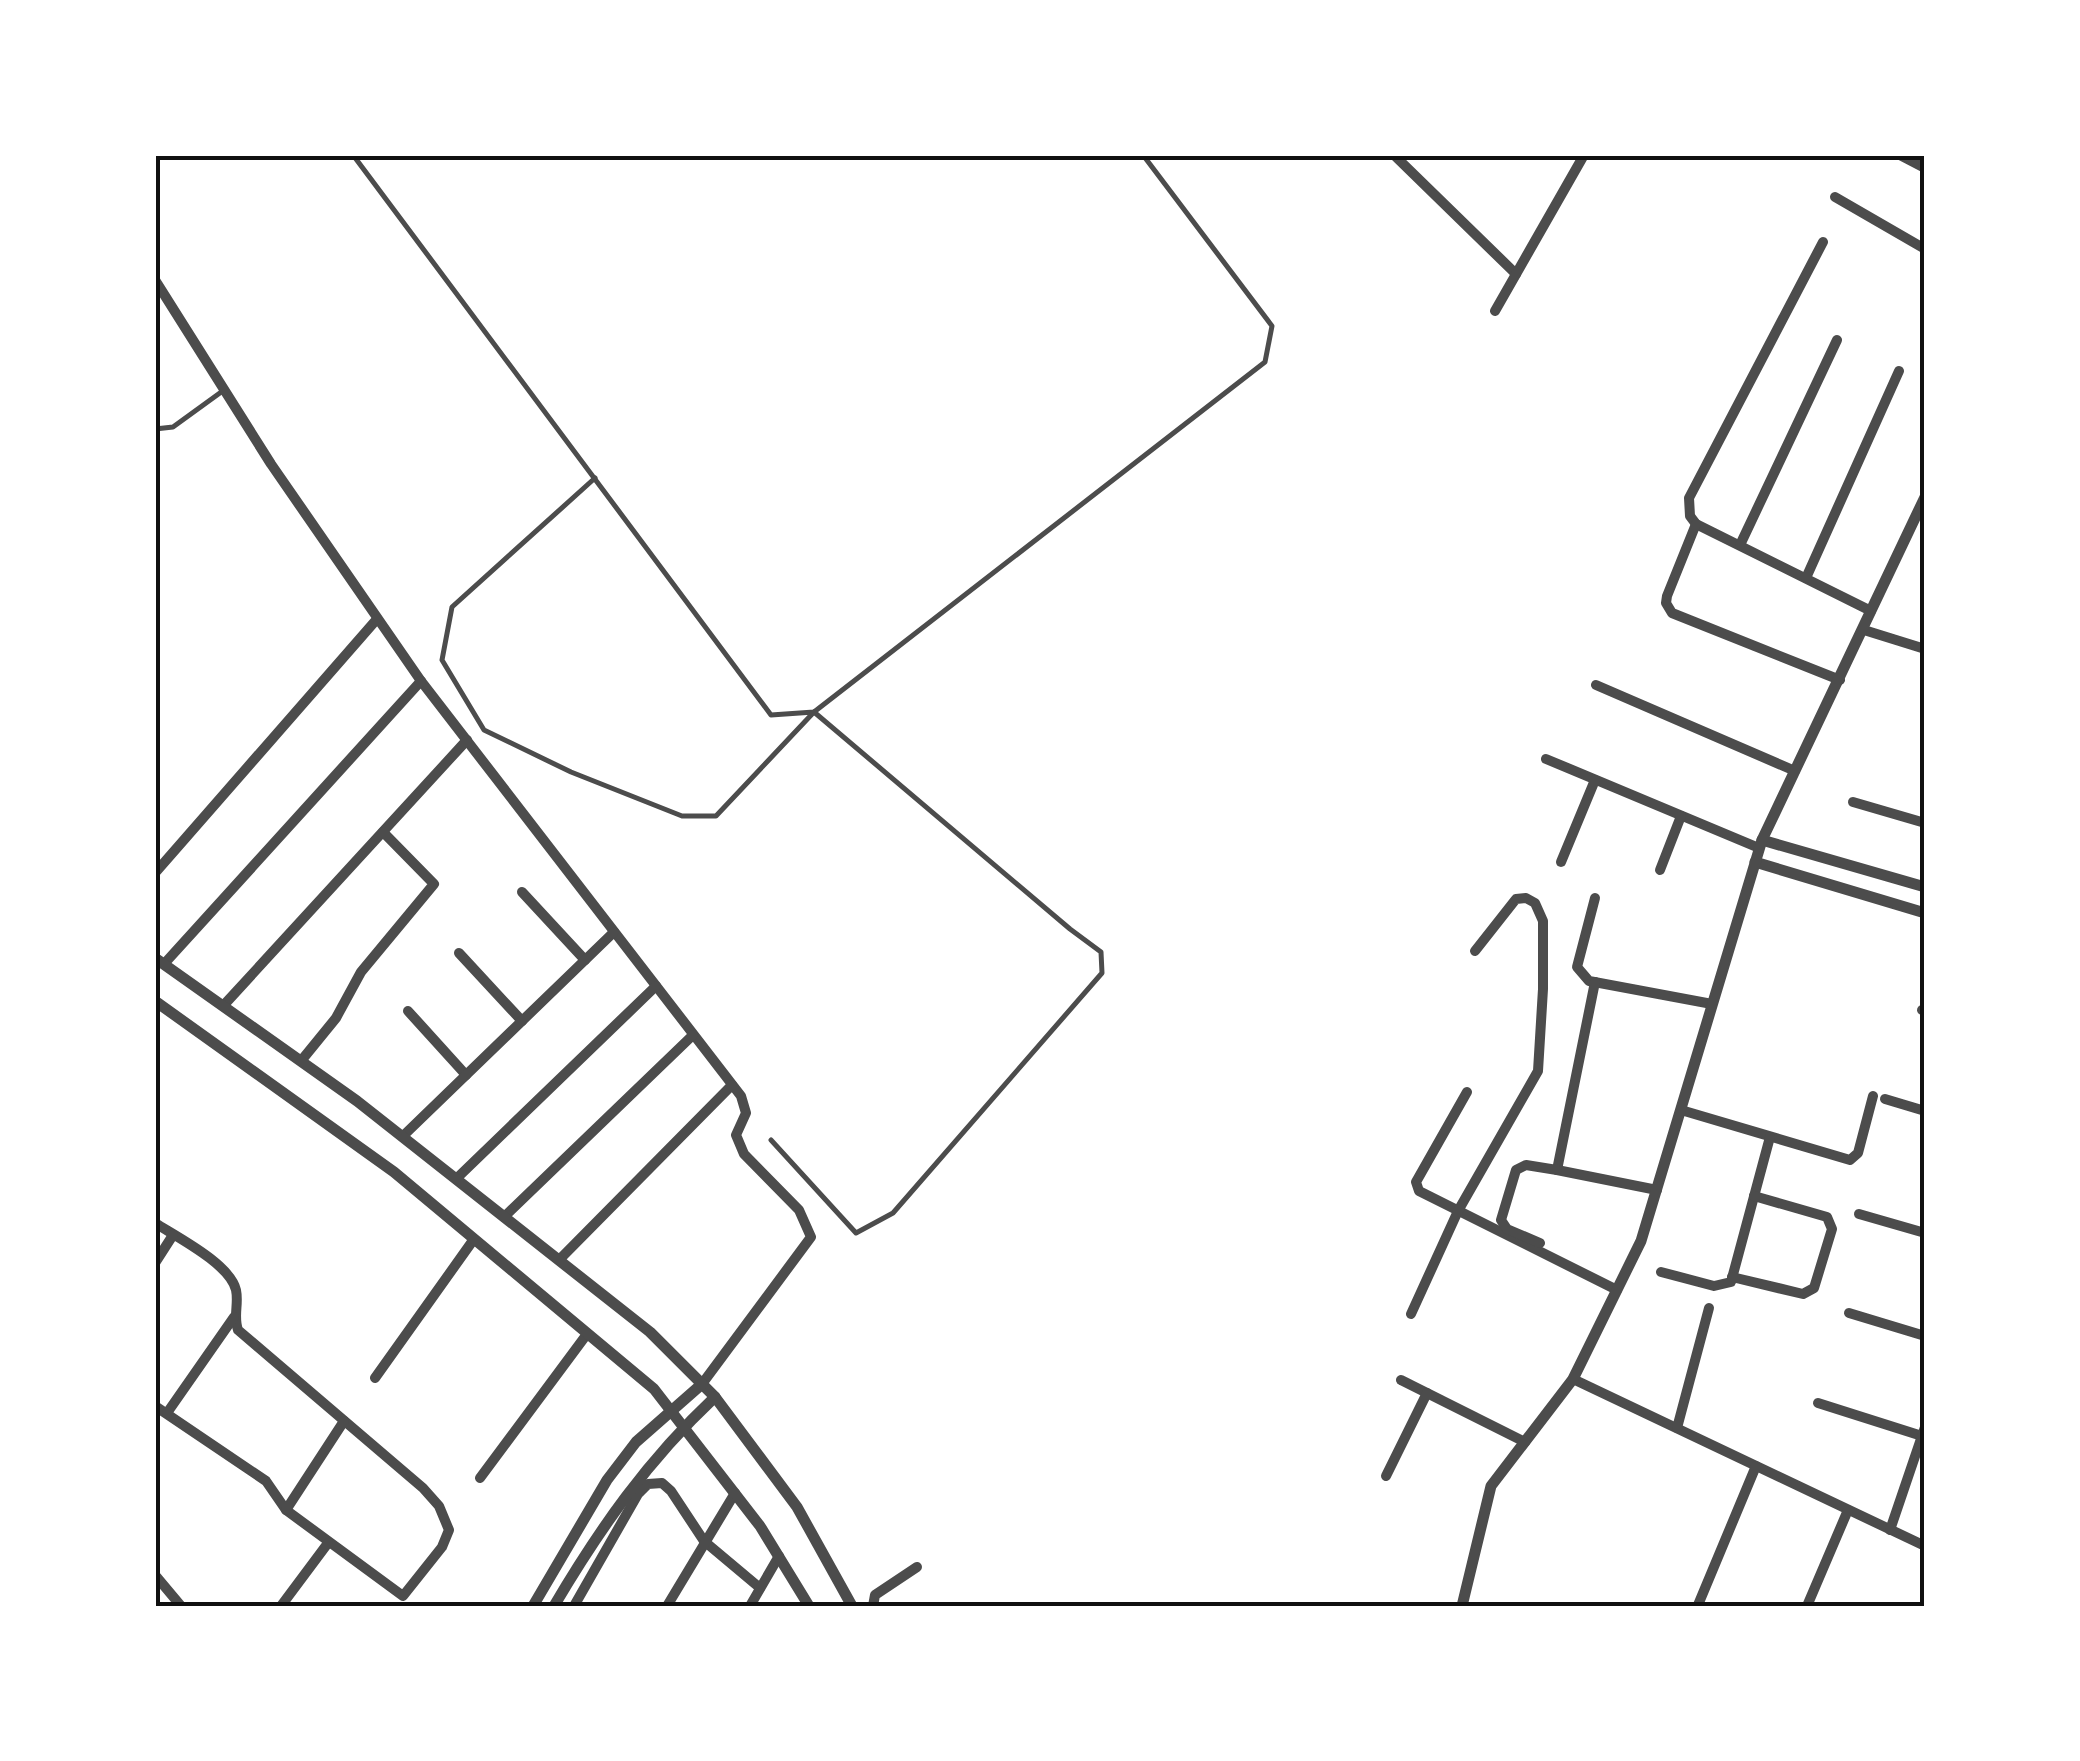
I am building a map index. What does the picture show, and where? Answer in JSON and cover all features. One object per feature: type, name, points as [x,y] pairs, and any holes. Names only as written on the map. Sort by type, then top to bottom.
[{"type":"street","points":[[1394,155],[1516,274]]},
{"type":"street","points":[[1495,312],[1584,155]]},
{"type":"street","points":[[1900,155],[1925,168]]},
{"type":"street","points":[[1836,197],[1925,248]]},
{"type":"street","points":[[1823,242],[1689,498],[1690,516],[1696,524],[1871,611]]},
{"type":"street","points":[[155,280],[224,390],[421,681],[741,1096],[746,1113],[736,1135],[744,1154],[800,1210],[810,1237],[702,1384],[636,1442],[607,1480],[533,1606]]},
{"type":"street","points":[[1740,546],[1838,340]]},
{"type":"street","points":[[1806,578],[1899,371]]},
{"type":"street","points":[[1462,1606],[1491,1486],[1573,1379],[1642,1241],[1760,844],[1924,505]]},
{"type":"street","points":[[1696,524],[1667,596],[1672,613],[1840,680]]},
{"type":"street","points":[[155,873],[377,618]]},
{"type":"street","points":[[1864,630],[1925,649]]},
{"type":"street","points":[[421,681],[160,961],[402,1136],[650,1332],[715,1397],[797,1507],[852,1606]]},
{"type":"street","points":[[1596,685],[1795,771]]},
{"type":"street","points":[[223,1006],[468,740]]},
{"type":"street","points":[[1546,759],[1760,844],[1925,888]]},
{"type":"street","points":[[1561,862],[1595,780]]},
{"type":"street","points":[[1853,802],[1925,823]]},
{"type":"street","points":[[1660,870],[1682,816]]},
{"type":"street","points":[[302,1061],[336,1018],[361,972],[434,884],[383,832]]},
{"type":"street","points":[[1755,862],[1925,913]]},
{"type":"street","points":[[522,892],[585,960]]},
{"type":"street","points":[[1411,1314],[1458,1212],[1538,1071],[1544,946],[1543,921],[1534,903],[1526,898],[1516,900],[1475,951]]},
{"type":"street","points":[[1595,898],[1577,967],[1581,975],[1595,982],[1712,1004]]},
{"type":"street","points":[[402,1136],[614,932]]},
{"type":"street","points":[[459,952],[522,1021]]},
{"type":"street","points":[[1557,1170],[1595,982]]},
{"type":"street","points":[[456,1178],[656,986]]},
{"type":"street","points":[[155,1001],[394,1172],[654,1389],[735,1493],[809,1606]]},
{"type":"street","points":[[408,1011],[466,1074]]},
{"type":"street","points":[[504,1217],[694,1035]]},
{"type":"street","points":[[559,1260],[732,1084]]},
{"type":"street","points":[[1467,1092],[1416,1182],[1418,1191],[1617,1290]]},
{"type":"street","points":[[1680,1110],[1850,1160],[1858,1153],[1879,1098],[1925,1111]]},
{"type":"street","points":[[1661,1272],[1714,1286],[1731,1282],[1770,1137]]},
{"type":"street","points":[[1540,1243],[1507,1229],[1501,1220],[1516,1170],[1526,1165],[1657,1190]]},
{"type":"street","points":[[1732,1276],[1803,1294],[1809,1292],[1814,1288],[1832,1229],[1827,1217],[1754,1196]]},
{"type":"street","points":[[1859,1214],[1925,1233]]},
{"type":"street","points":[[155,1222],[218,1264],[232,1279],[238,1293],[234,1317],[166,1414]]},
{"type":"street","points":[[155,1263],[173,1234]]},
{"type":"street","points":[[375,1378],[474,1238]]},
{"type":"street","points":[[1677,1428],[1708,1308]]},
{"type":"street","points":[[1849,1314],[1925,1336]]},
{"type":"street","points":[[155,1406],[266,1482],[286,1510],[400,1601],[442,1548],[449,1530],[440,1506],[238,1330],[234,1317]]},
{"type":"street","points":[[480,1478],[587,1334]]},
{"type":"street","points":[[1573,1379],[1925,1546]]},
{"type":"street","points":[[1401,1380],[1525,1442]]},
{"type":"street","points":[[1386,1476],[1427,1393]]},
{"type":"street","points":[[554,1606],[632,1485],[715,1397]]},
{"type":"street","points":[[1818,1403],[1924,1432],[1890,1530]]},
{"type":"street","points":[[286,1510],[344,1420]]},
{"type":"street","points":[[1698,1605],[1756,1466]]},
{"type":"street","points":[[574,1606],[638,1494],[648,1484],[662,1483],[671,1491],[704,1540],[760,1588]]},
{"type":"street","points":[[667,1606],[735,1493]]},
{"type":"street","points":[[1807,1606],[1848,1510]]},
{"type":"street","points":[[281,1606],[328,1544]]},
{"type":"street","points":[[750,1606],[778,1556]]},
{"type":"street","points":[[873,1606],[875,1595],[917,1567]]},
{"type":"street","points":[[155,1575],[181,1606]]},
{"type":"lane","points":[[353,155],[771,714],[814,712],[1102,952],[1102,974],[893,1213],[856,1232],[770,1140]]},
{"type":"lane","points":[[595,478],[452,608],[442,660],[484,730],[571,772],[682,816],[716,816],[814,712],[1265,362],[1272,326],[1143,155]]},
{"type":"lane","points":[[155,429],[173,427],[224,390]]}]
